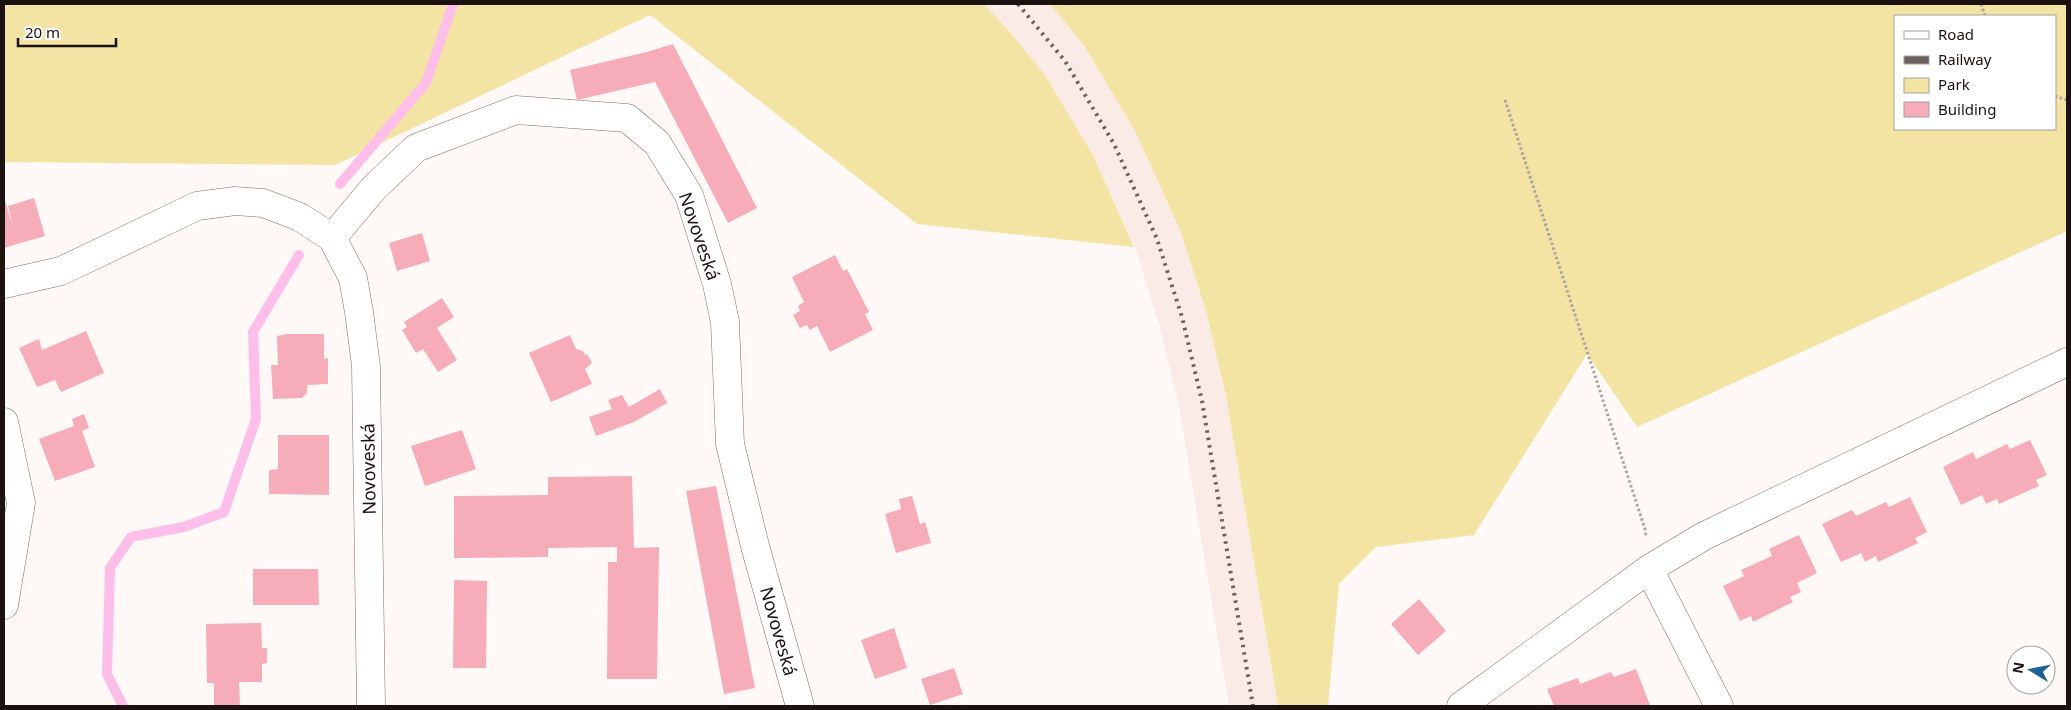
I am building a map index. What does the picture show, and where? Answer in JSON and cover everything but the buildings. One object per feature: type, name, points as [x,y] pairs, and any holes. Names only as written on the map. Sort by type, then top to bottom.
[{"type":"street","name":"Novoveská","points":[[332,238],[373,190],[416,148],[516,110],[627,118],[656,143],[688,194],[717,284],[725,322],[730,444],[755,546],[800,706]]},
{"type":"street","name":"Novoveská","points":[[4,284],[61,271],[197,206],[235,201],[264,203],[300,217],[332,238],[353,278],[360,312],[366,366],[371,706]]},
{"type":"street","points":[[1461,706],[1649,569],[1704,536],[2067,362]]},
{"type":"street","points":[[4,422],[21,503],[4,605]]},
{"type":"street","points":[[1649,569],[1718,706]]},
{"type":"path","points":[[1504,100],[1645,529],[1649,569]]},
{"type":"shaded area","points":[[984,4],[1050,4],[1085,47],[1136,133],[1180,230],[1206,311],[1226,396],[1278,706],[1229,706],[1179,406],[1159,324],[1135,247],[1093,155],[1045,75]]},
{"type":"green space","points":[[4,4],[984,4],[1045,75],[1093,155],[1134,247],[917,224],[650,15],[335,165],[4,162]]},
{"type":"green space","points":[[1050,4],[2067,4],[2067,231],[1637,427],[1587,354],[1474,535],[1376,547],[1339,584],[1328,706],[1278,706],[1226,396],[1206,311],[1180,230],[1136,133],[1085,47]]},
{"type":"waterway","points":[[340,184],[426,83],[453,4]]},
{"type":"waterway","points":[[123,706],[107,674],[110,568],[131,537],[184,527],[224,512],[256,419],[253,332],[299,255]]},
{"type":"railway","points":[[1018,4],[1065,61],[1114,144],[1157,239],[1182,317],[1202,401],[1253,706]]}]
